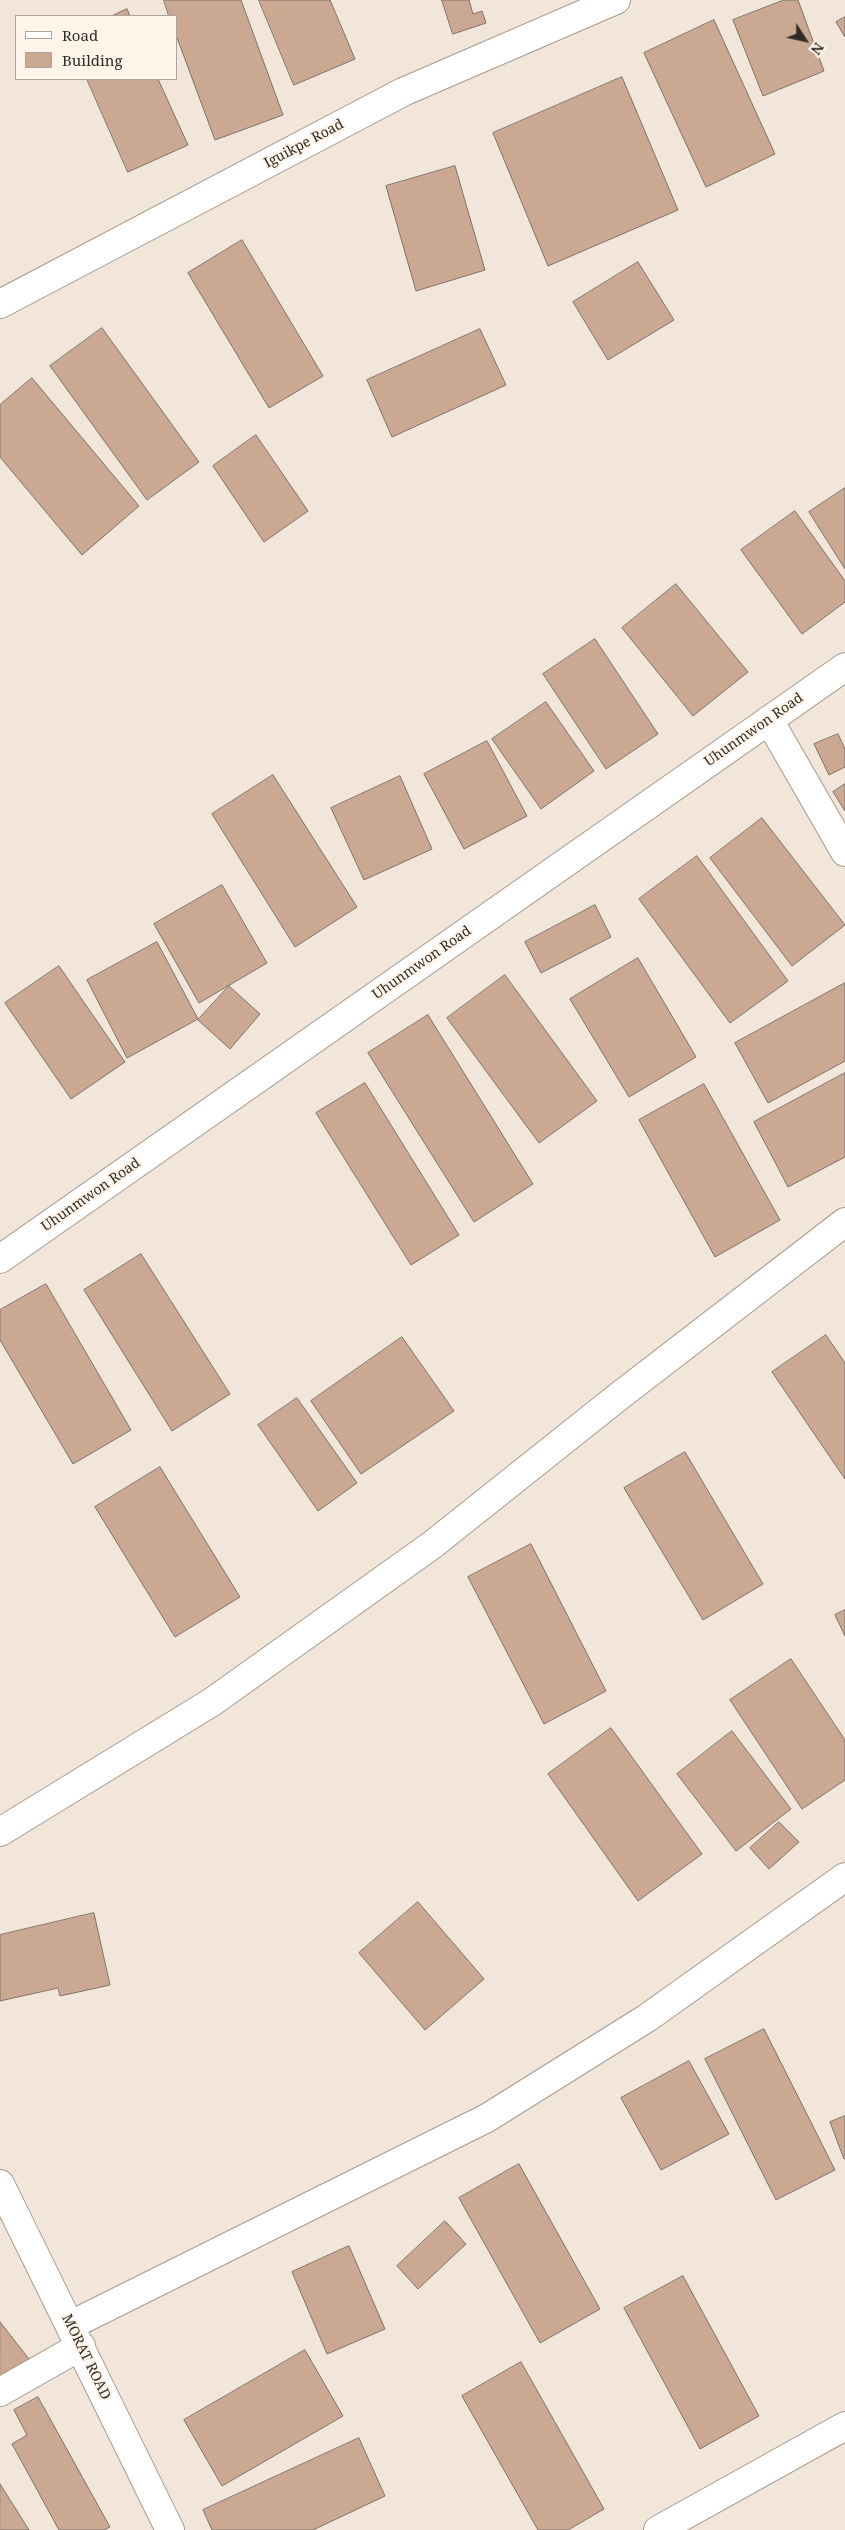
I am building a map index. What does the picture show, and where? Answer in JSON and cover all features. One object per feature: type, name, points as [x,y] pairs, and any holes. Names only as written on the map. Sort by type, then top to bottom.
[{"type":"street","name":"Iguikpe Road","points":[[0,304],[403,92],[616,0]]},
{"type":"street","name":"Uhunmwon Road","points":[[0,1259],[845,667]]},
{"type":"street","points":[[769,720],[845,852]]},
{"type":"street","points":[[0,1832],[212,1702],[432,1545],[618,1397],[845,1222]]},
{"type":"street","points":[[0,2392],[76,2335],[487,2118],[647,2018],[845,1877]]},
{"type":"street","name":"MORAT ROAD","points":[[0,2184],[76,2335],[170,2530]]},
{"type":"street","points":[[658,2530],[845,2426]]},
{"type":"building","points":[[164,0],[241,0],[283,115],[215,140],[178,40],[178,15],[169,15]]},
{"type":"building","points":[[259,0],[330,0],[355,59],[294,85]]},
{"type":"building","points":[[442,0],[469,0],[473,14],[482,11],[486,23],[453,34]]},
{"type":"building","points":[[784,0],[798,0],[824,71],[763,96],[733,20]]},
{"type":"building","points":[[127,9],[130,15],[114,15]]},
{"type":"building","points":[[845,17],[845,37],[836,22]]},
{"type":"building","points":[[714,20],[775,154],[706,187],[644,53]]},
{"type":"building","points":[[622,77],[678,210],[548,266],[493,133]]},
{"type":"building","points":[[87,80],[158,80],[188,145],[128,172]]},
{"type":"building","points":[[455,166],[485,270],[416,291],[386,186]]},
{"type":"building","points":[[242,240],[323,376],[269,408],[188,273]]},
{"type":"building","points":[[638,262],[674,320],[608,360],[573,302]]},
{"type":"building","points":[[102,328],[199,462],[147,500],[50,366]]},
{"type":"building","points":[[480,329],[506,385],[392,437],[367,380]]},
{"type":"building","points":[[32,378],[139,506],[82,555],[0,457],[0,405]]},
{"type":"building","points":[[256,435],[308,511],[264,542],[213,466]]},
{"type":"building","points":[[845,488],[845,569],[809,512]]},
{"type":"building","points":[[795,511],[845,581],[845,602],[802,634],[741,550]]},
{"type":"building","points":[[676,584],[748,672],[693,716],[622,628]]},
{"type":"building","points":[[595,639],[658,734],[606,769],[543,674]]},
{"type":"building","points":[[546,702],[594,771],[541,809],[492,739]]},
{"type":"building","points":[[838,734],[845,749],[845,767],[829,775],[814,744]]},
{"type":"building","points":[[487,741],[527,816],[464,849],[424,774]]},
{"type":"building","points":[[273,775],[357,907],[295,947],[212,814]]},
{"type":"building","points":[[400,776],[432,849],[364,880],[331,808]]},
{"type":"building","points":[[845,784],[845,811],[833,792]]},
{"type":"building","points":[[762,818],[845,925],[792,966],[710,858]]},
{"type":"building","points":[[697,856],[788,981],[730,1023],[639,899]]},
{"type":"building","points":[[222,885],[267,963],[199,1003],[154,924]]},
{"type":"building","points":[[595,905],[611,937],[541,973],[525,942]]},
{"type":"building","points":[[157,942],[198,1019],[127,1058],[87,980]]},
{"type":"building","points":[[638,958],[696,1057],[629,1097],[570,999]]},
{"type":"building","points":[[59,966],[125,1062],[71,1099],[5,1003]]},
{"type":"building","points":[[505,975],[597,1101],[539,1143],[447,1018]]},
{"type":"building","points":[[845,983],[845,1061],[768,1103],[735,1043]]},
{"type":"building","points":[[229,986],[260,1014],[230,1049],[198,1020]]},
{"type":"building","points":[[428,1015],[533,1184],[474,1222],[368,1053]]},
{"type":"building","points":[[845,1073],[845,1157],[788,1187],[754,1122]]},
{"type":"building","points":[[365,1083],[459,1235],[411,1265],[316,1113]]},
{"type":"building","points":[[704,1084],[780,1220],[715,1257],[639,1120]]},
{"type":"building","points":[[141,1254],[230,1394],[172,1431],[84,1290]]},
{"type":"building","points":[[46,1284],[131,1430],[73,1464],[0,1340],[0,1310]]},
{"type":"building","points":[[826,1335],[845,1363],[845,1479],[772,1372]]},
{"type":"building","points":[[402,1337],[454,1411],[361,1474],[311,1401]]},
{"type":"building","points":[[297,1398],[357,1483],[318,1511],[258,1425]]},
{"type":"building","points":[[685,1452],[763,1584],[703,1620],[624,1488]]},
{"type":"building","points":[[160,1467],[240,1597],[175,1637],[95,1507]]},
{"type":"building","points":[[531,1544],[606,1691],[544,1724],[468,1577]]},
{"type":"building","points":[[845,1610],[845,1636],[835,1615]]},
{"type":"building","points":[[791,1659],[845,1740],[845,1780],[802,1809],[730,1700]]},
{"type":"building","points":[[611,1728],[702,1854],[638,1901],[548,1774]]},
{"type":"building","points":[[732,1731],[791,1809],[736,1851],[677,1774]]},
{"type":"building","points":[[779,1822],[799,1842],[769,1869],[750,1848]]},
{"type":"building","points":[[418,1902],[484,1979],[425,2030],[359,1953]]},
{"type":"building","points":[[94,1913],[110,1985],[60,1996],[58,1988],[0,2001],[0,1935]]},
{"type":"building","points":[[764,2029],[835,2170],[776,2200],[705,2059]]},
{"type":"building","points":[[689,2061],[729,2134],[661,2170],[621,2098]]},
{"type":"building","points":[[845,2116],[845,2158],[844,2159],[830,2122]]},
{"type":"building","points":[[519,2164],[600,2309],[540,2343],[459,2198]]},
{"type":"building","points":[[445,2221],[466,2244],[418,2289],[397,2266]]},
{"type":"building","points":[[349,2246],[385,2329],[327,2354],[292,2272]]},
{"type":"building","points":[[683,2276],[759,2416],[700,2449],[624,2308]]},
{"type":"building","points":[[0,2322],[29,2359],[0,2381]]},
{"type":"building","points":[[305,2350],[343,2416],[222,2486],[184,2420]]},
{"type":"building","points":[[521,2362],[604,2509],[568,2530],[538,2530],[462,2396]]},
{"type":"building","points":[[38,2397],[110,2527],[104,2530],[59,2530],[12,2444],[27,2435],[14,2410]]},
{"type":"building","points":[[359,2438],[385,2496],[313,2530],[212,2530],[203,2510]]},
{"type":"building","points":[[0,2484],[29,2530],[0,2530]]}]
